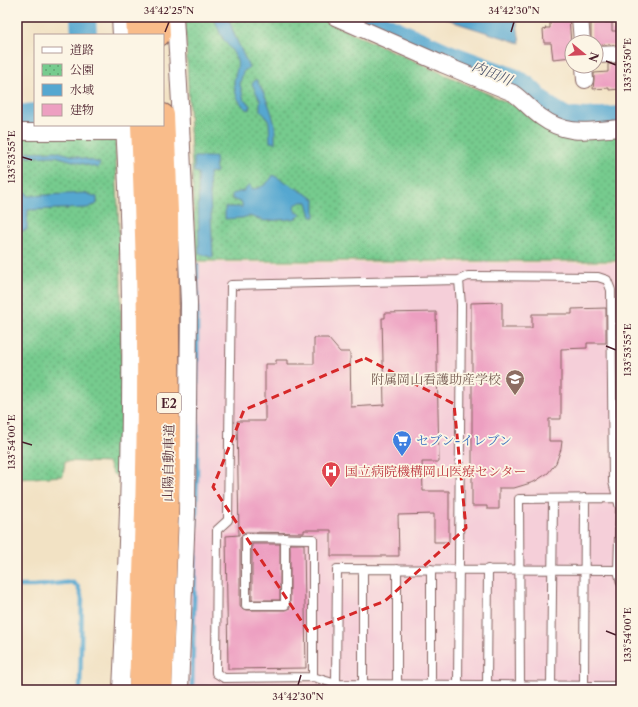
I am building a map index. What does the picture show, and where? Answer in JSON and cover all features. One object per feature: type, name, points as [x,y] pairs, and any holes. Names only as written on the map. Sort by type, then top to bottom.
[{"type":"highway","points":[[137,17],[138,34]]},
{"type":"highway","points":[[158,17],[159,34]]},
{"type":"highway","name":"山陽自動車道","points":[[161,690],[169,462],[167,213],[163,126]]},
{"type":"highway","name":"山陽自動車道","points":[[130,127],[146,212],[148,351],[147,462],[140,690]]},
{"type":"street","points":[[120,17],[121,34]]},
{"type":"street","points":[[175,17],[189,303],[187,512],[180,690]]},
{"type":"street","points":[[335,17],[442,64],[513,93],[540,117],[555,126],[574,131],[621,128]]},
{"type":"street","points":[[580,17],[581,34]]},
{"type":"street","points":[[604,55],[621,54]]},
{"type":"street","points":[[17,132],[130,127],[130,430],[126,582],[121,690]]},
{"type":"lane","points":[[621,583],[618,570],[620,508],[613,482],[611,290],[607,280],[598,277],[468,276],[460,280],[231,285],[228,520],[217,530],[216,673],[224,678],[313,673],[336,684],[621,686]]},
{"type":"lane","points":[[458,685],[460,280]]},
{"type":"lane","points":[[584,686],[585,498]]},
{"type":"lane","points":[[520,685],[519,499],[618,498]]},
{"type":"lane","points":[[551,685],[553,499]]},
{"type":"lane","points":[[285,538],[285,605],[246,605],[246,538],[285,538],[313,539],[313,673]]},
{"type":"lane","points":[[336,684],[337,569],[618,570]]},
{"type":"lane","points":[[362,569],[363,684]]},
{"type":"lane","points":[[397,569],[398,685]]},
{"type":"lane","points":[[431,569],[431,685]]},
{"type":"lane","points":[[487,685],[488,569]]},
{"type":"highlighted area","points":[[365,358],[454,404],[466,528],[385,601],[308,631],[213,487],[244,410]]},
{"type":"shaded area","points":[[194,263],[619,263],[621,339],[621,690],[192,690],[188,687]]},
{"type":"green space","points":[[185,17],[316,17],[504,101],[524,111],[530,118],[550,132],[564,137],[617,136],[621,138],[619,261],[196,261]]},
{"type":"green space","points":[[17,136],[115,137],[121,282],[122,478],[114,475],[108,463],[65,461],[63,476],[17,479]]},
{"type":"water","points":[[213,17],[228,17],[249,67],[243,72],[240,84],[244,100],[251,105],[249,110],[240,102],[234,86],[234,79],[237,69],[236,57],[222,37]]},
{"type":"water","points":[[444,17],[516,17],[520,43],[457,23]]},
{"type":"water","points":[[256,79],[272,114],[275,127],[275,143],[270,142],[268,119],[260,110],[260,100],[252,84]]},
{"type":"water","points":[[56,151],[100,163],[98,168],[55,156],[27,157],[27,152]]},
{"type":"water","points":[[194,157],[215,157],[216,172],[209,173],[213,258],[199,253],[198,173],[194,172]]},
{"type":"water","points":[[273,175],[315,199],[315,217],[311,217],[307,202],[301,202],[295,205],[294,208],[296,212],[301,214],[297,218],[265,221],[249,216],[225,219],[225,207],[242,207],[242,203],[232,199],[232,194],[243,191],[250,185],[251,189],[261,187],[269,181]]},
{"type":"water","points":[[17,192],[27,193],[28,196],[85,193],[97,197],[97,204],[87,208],[28,210],[27,230],[17,232]]},
{"type":"building","points":[[550,17],[569,17],[570,34],[564,34],[564,58],[553,59],[551,43],[544,43],[543,30],[546,29],[545,28],[550,28]]},
{"type":"building","points":[[612,22],[612,31],[618,31],[618,37],[621,36],[621,45],[604,45],[604,34],[591,34],[591,23]]},
{"type":"building","points":[[608,64],[621,64],[621,89],[593,89],[594,74],[604,74],[604,72],[608,72]]},
{"type":"building","points":[[502,302],[502,328],[532,328],[532,314],[572,314],[572,309],[606,308],[606,343],[587,343],[587,348],[561,349],[561,419],[549,419],[549,441],[562,441],[556,463],[548,473],[534,482],[514,488],[499,488],[499,509],[487,509],[487,506],[472,506],[471,303]]},
{"type":"building","name":"国立病院機構岡山医療センター","points":[[436,312],[439,462],[422,462],[423,491],[449,491],[449,542],[434,542],[434,514],[398,515],[399,556],[331,556],[331,530],[304,530],[304,533],[243,533],[240,538],[240,605],[241,608],[246,610],[285,610],[290,608],[290,544],[304,544],[306,668],[228,669],[226,536],[239,535],[237,421],[265,421],[265,364],[276,364],[276,360],[288,360],[288,364],[314,364],[314,338],[328,338],[340,352],[350,352],[351,407],[384,405],[382,318],[385,318],[385,313]]},
{"type":"building","points":[[252,544],[280,544],[280,600],[252,600]]},
{"type":"waterway","name":"内田川","points":[[83,17],[84,34]]},
{"type":"waterway","name":"内田川","points":[[359,17],[448,57],[513,81],[525,88],[545,108],[565,120],[586,121],[621,119]]},
{"type":"waterway","name":"内田川","points":[[17,118],[34,116]]},
{"type":"waterway","points":[[197,265],[197,476],[192,688],[295,687],[307,690]]},
{"type":"waterway","points":[[17,586],[35,586],[72,582],[78,587],[82,598],[80,690]]},
{"type":"place","name":"附属岡山看護助産学校","points":[[515,396]]},
{"type":"place","name":"セブン-イレブン","points":[[402,457]]},
{"type":"place","name":"国立病院機構岡山医療センター","points":[[331,488]]}]
